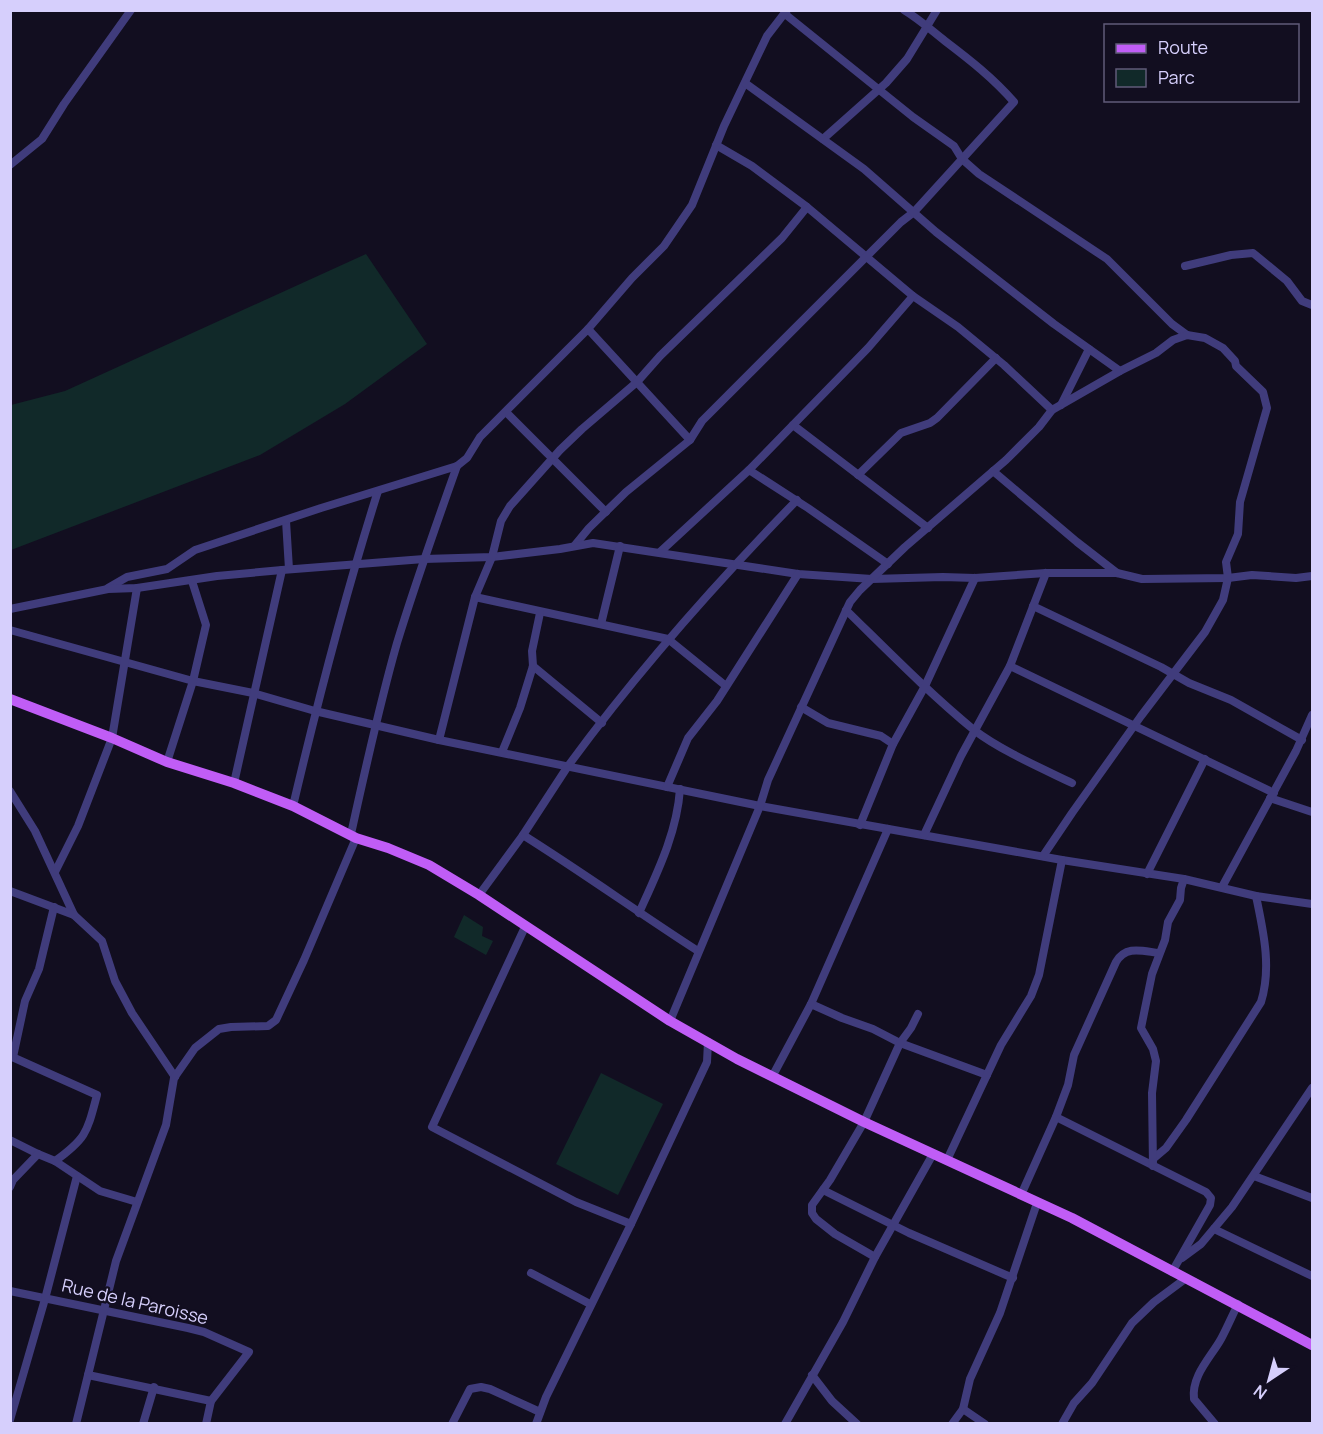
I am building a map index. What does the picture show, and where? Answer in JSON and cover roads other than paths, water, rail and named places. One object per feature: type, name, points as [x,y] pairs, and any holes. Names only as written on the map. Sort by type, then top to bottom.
[{"type":"main road","points":[[10,699],[167,762],[234,783],[293,806],[354,836],[429,865],[479,895],[670,1021],[772,1077],[933,1155],[1072,1218],[1312,1345]]},
{"type":"street","points":[[10,165],[42,139],[131,10]]},
{"type":"street","points":[[575,545],[626,492],[690,440],[702,421],[901,222],[914,212],[1014,102],[979,66],[904,10]]},
{"type":"street","points":[[823,139],[907,59],[937,10]]},
{"type":"street","points":[[108,589],[127,577],[167,569],[195,550],[456,466],[467,458],[480,437],[588,329],[663,246],[684,218],[692,205],[716,145],[767,36],[786,12],[913,117],[954,146],[963,159],[979,174],[1107,259],[1172,324],[1187,335],[1206,338],[1223,348],[1236,366],[1263,392],[1267,408],[1240,502],[1238,534],[1226,562],[1228,578],[1223,600],[1173,675],[1043,856]]},
{"type":"street","points":[[745,83],[864,169],[936,232],[1089,350],[1120,371]]},
{"type":"street","points":[[716,145],[752,166],[807,207],[914,296],[958,327],[996,358],[1052,410]]},
{"type":"street","points":[[439,740],[475,597],[492,557],[501,521],[505,514],[582,429],[638,382],[660,356],[782,238],[807,207]]},
{"type":"street","points":[[1185,266],[1231,255],[1253,253],[1287,281],[1302,301],[1312,305]]},
{"type":"street","points":[[660,552],[749,470],[890,325],[914,296]]},
{"type":"street","points":[[1172,324],[1173,340]]},
{"type":"street","points":[[588,329],[690,440]]},
{"type":"street","points":[[670,1021],[760,806],[768,780],[846,610],[860,590],[993,471],[1039,427],[1052,410],[1156,353],[1173,340],[1187,335]]},
{"type":"street","points":[[1061,405],[1089,350]]},
{"type":"street","points":[[858,475],[901,433],[930,423],[937,418],[996,358]]},
{"type":"street","points":[[506,412],[606,512]]},
{"type":"street","points":[[793,425],[928,528]]},
{"type":"street","points":[[76,1424],[116,1261],[166,1125],[175,1077],[195,1048],[219,1029],[265,1026],[276,1020],[304,960],[354,836],[376,725],[397,645],[456,466]]},
{"type":"street","points":[[749,470],[797,500],[888,564]]},
{"type":"street","points":[[993,471],[1117,573]]},
{"type":"street","points":[[293,806],[315,711],[354,564],[378,491]]},
{"type":"street","points":[[479,895],[523,835],[568,766],[668,639],[734,564],[797,500]]},
{"type":"street","points":[[234,783],[253,693],[285,569],[286,521]]},
{"type":"street","points":[[10,609],[108,589],[137,588],[285,569],[424,559],[492,557],[593,543],[798,574],[872,579],[975,578],[1046,573],[1117,573],[1142,579],[1228,578],[1252,575],[1296,578],[1312,576]]},
{"type":"street","points":[[601,624],[620,546]]},
{"type":"street","points":[[924,835],[961,756],[1010,666],[1046,573]]},
{"type":"street","points":[[667,787],[688,738],[726,686],[798,574]]},
{"type":"street","points":[[860,825],[893,744],[925,686],[975,578]]},
{"type":"street","points":[[167,762],[193,681],[206,625],[192,580]]},
{"type":"street","points":[[56,872],[78,826],[112,738],[137,588]]},
{"type":"street","points":[[475,597],[540,613],[668,639],[726,686]]},
{"type":"street","points":[[1034,606],[1173,675],[1231,699],[1302,740]]},
{"type":"street","points":[[846,610],[925,686],[976,731],[1030,763],[1071,783]]},
{"type":"street","points":[[502,752],[520,708],[533,666],[532,651],[540,613]]},
{"type":"street","points":[[10,630],[193,681],[253,693],[315,711],[439,740],[860,825],[1184,879],[1256,896],[1312,904]]},
{"type":"street","points":[[533,666],[602,723]]},
{"type":"street","points":[[1010,666],[1205,759],[1272,796],[1312,812]]},
{"type":"street","points":[[801,707],[828,723],[881,736],[893,744]]},
{"type":"street","points":[[1222,887],[1302,740],[1312,715]]},
{"type":"street","points":[[1147,873],[1205,759]]},
{"type":"street","points":[[639,913],[666,852],[678,813],[680,789]]},
{"type":"street","points":[[10,791],[27,817],[56,872],[74,915]]},
{"type":"street","points":[[772,1077],[811,1004],[888,829]]},
{"type":"street","points":[[523,835],[584,873],[639,913],[698,951]]},
{"type":"street","points":[[947,1160],[1001,1045],[1034,988],[1039,975],[1062,860]]},
{"type":"street","points":[[1153,1162],[1152,1093],[1156,1061],[1153,1049],[1141,1028],[1152,974],[1165,940],[1168,922],[1180,900],[1184,879]]},
{"type":"street","points":[[10,891],[74,915],[102,941],[115,981],[132,1013],[175,1077]]},
{"type":"street","points":[[1153,1162],[1186,1120],[1261,1002],[1265,989],[1265,948],[1256,896]]},
{"type":"street","points":[[54,907],[39,969],[25,1001],[12,1056],[97,1095],[83,1136],[76,1146],[55,1161]]},
{"type":"street","points":[[525,927],[432,1127],[576,1202],[631,1224]]},
{"type":"street","points":[[1021,1195],[1056,1117],[1068,1085],[1074,1055],[1120,955],[1130,950],[1159,953]]},
{"type":"street","points":[[811,1004],[873,1029],[900,1043],[987,1075]]},
{"type":"street","points":[[875,1257],[835,1234],[816,1219],[812,1213],[812,1205],[864,1122],[900,1043],[912,1028],[918,1014]]},
{"type":"street","points":[[536,1424],[546,1397],[631,1224],[706,1062],[708,1042]]},
{"type":"street","points":[[1179,1261],[1201,1244],[1214,1229],[1254,1176],[1312,1088]]},
{"type":"street","points":[[1056,1117],[1153,1162],[1206,1192],[1211,1198],[1210,1205],[1172,1272]]},
{"type":"street","points":[[10,1140],[55,1161],[100,1191],[137,1202]]},
{"type":"street","points":[[10,1187],[13,1180],[38,1154]]},
{"type":"street","points":[[785,1424],[933,1155]]},
{"type":"street","points":[[10,1420],[77,1176]]},
{"type":"street","points":[[1254,1176],[1312,1198]]},
{"type":"street","points":[[823,1190],[894,1225],[1013,1278]]},
{"type":"street","points":[[952,1424],[963,1409],[970,1379],[1000,1313],[1037,1203]]},
{"type":"street","points":[[1214,1229],[1312,1276]]},
{"type":"street","points":[[531,1273],[590,1304]]},
{"type":"street","points":[[1062,1424],[1074,1403],[1092,1383],[1138,1315],[1185,1279]]},
{"type":"street","name":"Rue de la Paroisse","points":[[10,1291],[204,1332],[249,1353],[211,1401]]},
{"type":"street","points":[[1215,1424],[1194,1399],[1194,1385],[1238,1304]]},
{"type":"street","points":[[88,1375],[211,1401],[206,1424]]},
{"type":"street","points":[[812,1375],[832,1401],[857,1424]]},
{"type":"street","points":[[452,1424],[470,1389],[481,1387],[540,1413]]},
{"type":"street","points":[[143,1424],[154,1388]]},
{"type":"street","points":[[963,1409],[985,1424]]}]
